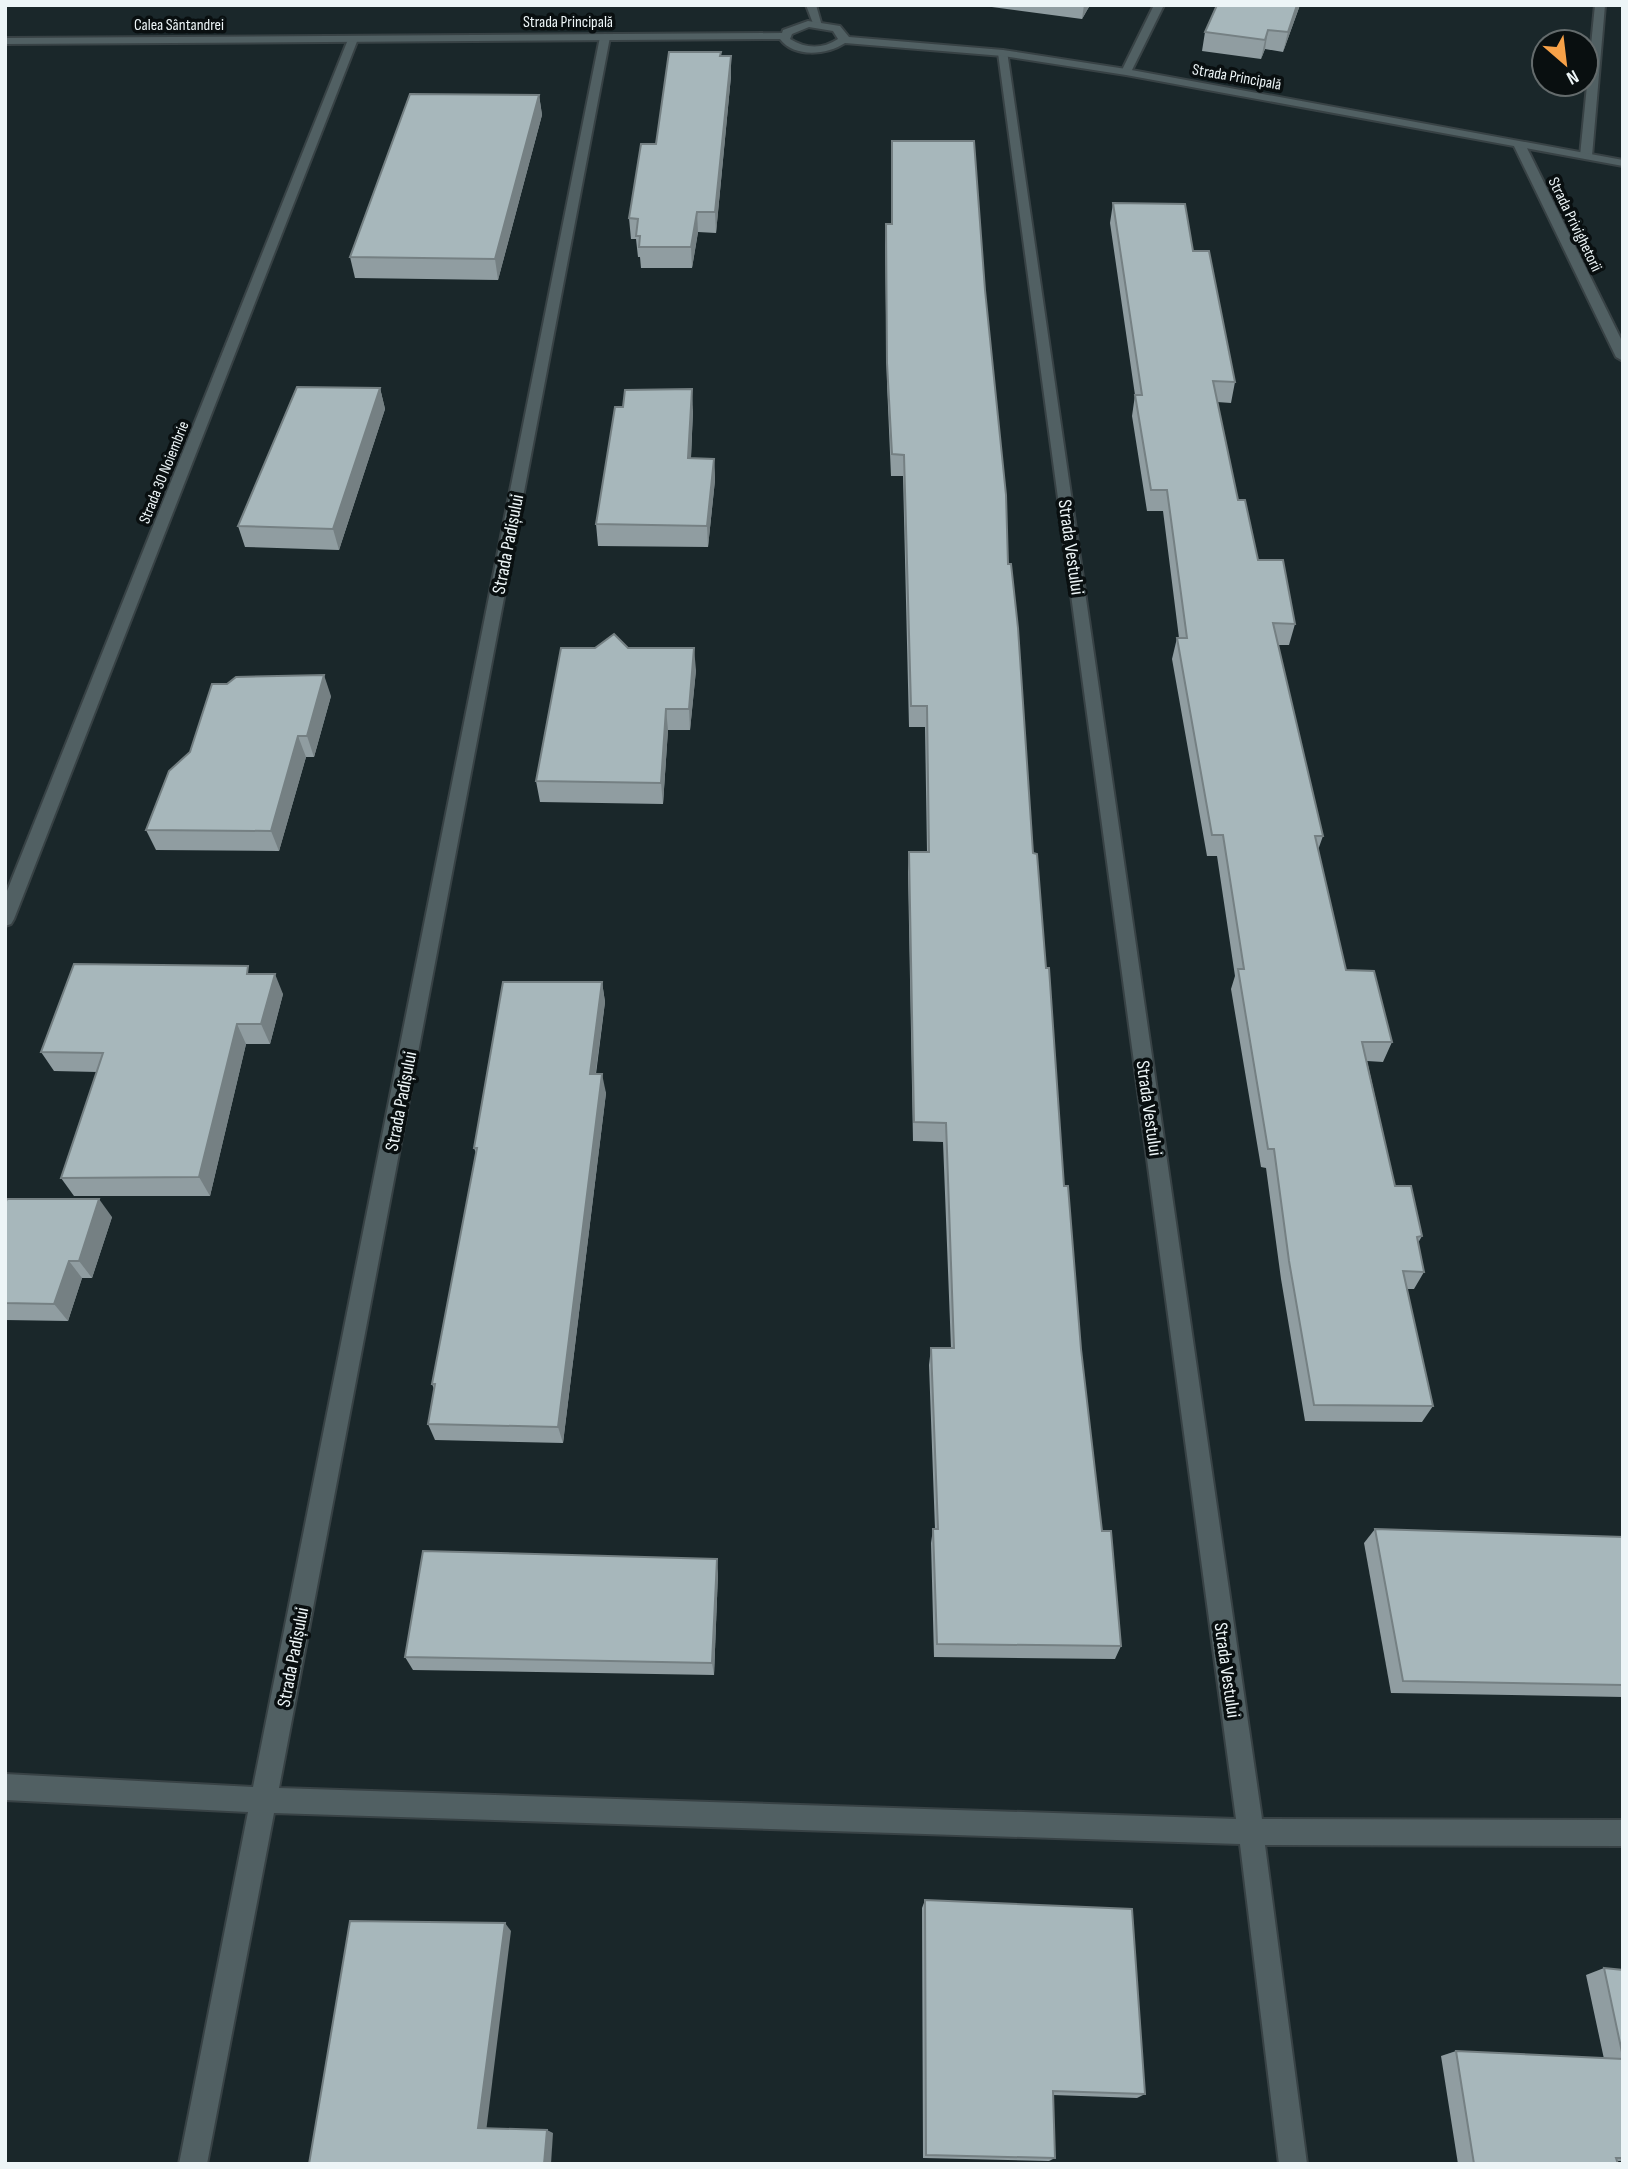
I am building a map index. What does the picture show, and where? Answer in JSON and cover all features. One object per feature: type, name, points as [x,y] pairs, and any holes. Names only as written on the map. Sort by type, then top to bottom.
[{"type":"street","points":[[811,5],[818,24]]},
{"type":"street","points":[[1126,72],[1159,5]]},
{"type":"street","points":[[1586,156],[1600,5]]},
{"type":"street","points":[[818,24],[836,28],[844,35],[843,40],[832,47],[813,50],[795,47],[789,44],[784,36],[799,25],[818,24]]},
{"type":"street","name":"Strada Principală","points":[[353,39],[784,36]]},
{"type":"street","name":"Strada Padișului","points":[[192,2164],[265,1800],[605,37]]},
{"type":"street","name":"Calea Sântandrei","points":[[5,41],[353,39]]},
{"type":"street","name":"Strada 30 Noiembrie","points":[[5,919],[353,39]]},
{"type":"street","name":"Strada Principală","points":[[843,40],[1003,53],[1126,72],[1623,163]]},
{"type":"street","name":"Strada Vestului","points":[[1003,53],[1251,1832],[1293,2164]]},
{"type":"street","name":"Strada Privighetorii","points":[[1519,144],[1623,357]]},
{"type":"street","points":[[5,1787],[265,1800],[1251,1832],[1623,1833]]},
{"type":"building","points":[[1217,5],[1297,5],[1288,32],[1268,30],[1265,40],[1205,32]]},
{"type":"building","points":[[669,52],[721,52],[720,56],[731,56],[715,212],[697,212],[691,247],[639,247],[640,236],[636,236],[638,219],[629,218],[641,144],[656,144]]},
{"type":"building","points":[[410,94],[539,95],[495,259],[350,257]]},
{"type":"building","points":[[892,141],[974,141],[985,290],[1006,495],[1008,564],[1011,564],[1018,628],[1033,853],[1037,854],[1046,968],[1049,968],[1064,1186],[1068,1186],[1081,1349],[1102,1531],[1111,1531],[1121,1646],[937,1644],[933,1529],[938,1529],[931,1348],[954,1348],[946,1123],[914,1122],[909,852],[929,852],[927,706],[911,706],[904,455],[892,454],[887,363],[886,224],[892,224]]},
{"type":"building","points":[[1113,203],[1185,204],[1193,251],[1209,251],[1235,382],[1213,381],[1238,500],[1245,500],[1258,560],[1283,560],[1295,624],[1273,623],[1323,836],[1315,836],[1346,970],[1374,971],[1392,1042],[1362,1042],[1395,1186],[1411,1186],[1422,1236],[1417,1237],[1424,1272],[1403,1271],[1433,1406],[1314,1405],[1289,1261],[1274,1149],[1268,1149],[1238,969],[1244,969],[1223,835],[1212,835],[1177,638],[1187,638],[1167,490],[1151,490],[1135,395],[1142,395]]},
{"type":"building","points":[[297,387],[380,388],[333,529],[238,526]]},
{"type":"building","points":[[692,389],[688,458],[714,459],[707,526],[596,524],[615,407],[623,407],[625,390]]},
{"type":"building","points":[[614,634],[628,648],[694,648],[689,709],[666,709],[661,783],[536,781],[561,648],[595,648]]},
{"type":"building","points":[[324,675],[307,736],[298,736],[271,831],[146,830],[169,771],[190,752],[212,684],[227,684],[236,677]]},
{"type":"building","points":[[74,964],[248,966],[247,974],[275,974],[261,1024],[237,1024],[199,1177],[61,1178],[103,1053],[41,1052]]},
{"type":"building","points":[[503,982],[602,982],[590,1074],[602,1074],[558,1427],[428,1424],[435,1384],[432,1384],[477,1148],[474,1148]]},
{"type":"building","points":[[7,1199],[99,1199],[79,1261],[69,1261],[54,1304],[5,1303]]},
{"type":"building","points":[[1375,1529],[1623,1537],[1623,1685],[1403,1681]]},
{"type":"building","points":[[423,1551],[717,1559],[712,1663],[405,1657]]},
{"type":"building","points":[[925,1900],[1132,1909],[1145,2094],[1053,2091],[1055,2158],[926,2155]]},
{"type":"building","points":[[350,1921],[505,1923],[478,2128],[547,2130],[544,2164],[309,2164]]},
{"type":"building","points":[[1604,1968],[1623,1970],[1623,2057]]},
{"type":"building","points":[[1456,2051],[1623,2059],[1623,2158],[1616,2158],[1618,2164],[1474,2164]]}]
